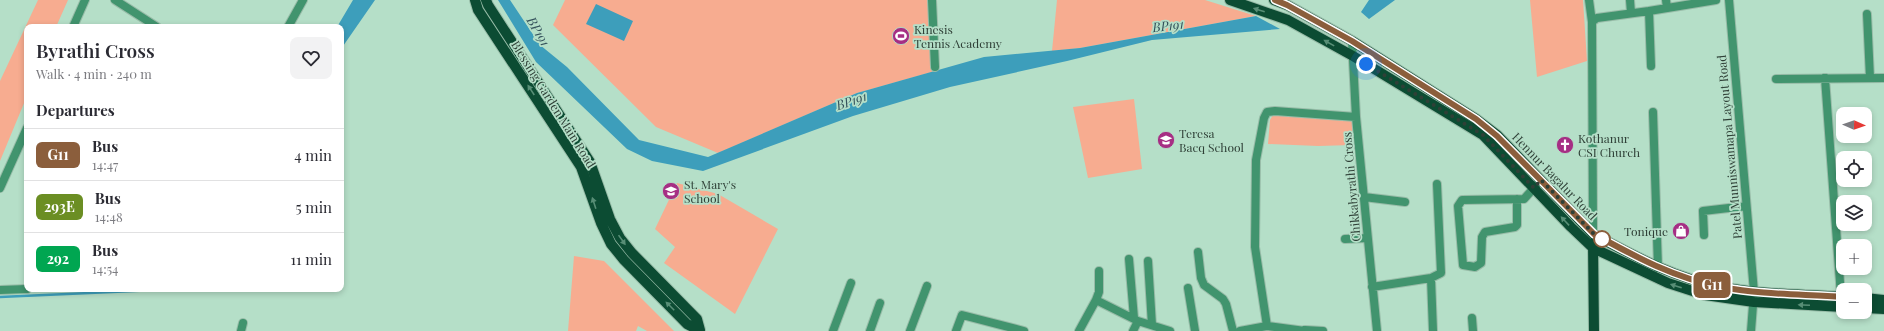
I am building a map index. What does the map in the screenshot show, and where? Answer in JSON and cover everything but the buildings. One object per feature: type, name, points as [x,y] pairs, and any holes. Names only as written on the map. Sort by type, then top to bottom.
[{"type":"main road","name":"Blessing Garden Main Road","points":[[475,0],[478,10],[581,167],[601,223],[611,244],[624,260],[687,324],[700,331]]},
{"type":"main road","name":"Blessing Garden Main Road","points":[[486,0],[590,162],[610,219],[620,238],[697,319],[700,331]]},
{"type":"main road","name":"Hennur Bagalur Road","points":[[1230,0],[1292,23],[1353,56],[1483,135],[1570,227],[1593,248],[1668,283],[1705,295],[1754,297],[1836,297]]},
{"type":"main road","name":"Hennur Bagalur Road","points":[[1274,0],[1352,41],[1476,119],[1497,136],[1594,234],[1658,268],[1696,281],[1754,297],[1836,306]]},
{"type":"main road","points":[[1594,234],[1594,331]]},
{"type":"main road","points":[[1872,299],[1884,300]]},
{"type":"main road","points":[[1872,308],[1884,309]]},
{"type":"street","points":[[74,24],[85,0]]},
{"type":"street","points":[[115,0],[151,24]]},
{"type":"street","points":[[290,24],[303,0]]},
{"type":"street","points":[[932,0],[935,67]]},
{"type":"street","points":[[1590,0],[1592,22],[1594,234]]},
{"type":"street","points":[[1630,0],[1632,13]]},
{"type":"street","points":[[1592,22],[1597,18],[1649,11],[1667,4],[1716,0]]},
{"type":"street","name":"Patel Munniswamapa Layout Road","points":[[1729,0],[1754,297],[1750,331]]},
{"type":"street","points":[[1649,11],[1651,66]]},
{"type":"street","points":[[1867,14],[1870,78]]},
{"type":"street","name":"Chikkabyrathi Cross","points":[[1352,41],[1356,117],[1377,331]]},
{"type":"street","points":[[1825,78],[1841,283]]},
{"type":"street","points":[[1776,79],[1884,78]]},
{"type":"street","points":[[1271,328],[1255,247],[1256,160],[1264,118],[1267,112],[1275,111],[1356,117]]},
{"type":"street","points":[[1653,112],[1658,268]]},
{"type":"street","points":[[0,188],[24,135]]},
{"type":"street","points":[[1517,199],[1517,225],[1515,227],[1485,232],[1482,237],[1481,263],[1475,267],[1463,265],[1459,203],[1462,200],[1517,199],[1524,199],[1541,180]]},
{"type":"street","points":[[1372,287],[1431,278],[1441,273],[1437,184]]},
{"type":"street","points":[[1364,197],[1405,202]]},
{"type":"street","points":[[1704,235],[1703,211],[1746,206]]},
{"type":"street","points":[[1345,239],[1367,238]]},
{"type":"street","points":[[1198,252],[1201,278],[1204,285],[1223,299],[1226,304],[1232,331]]},
{"type":"street","points":[[1129,259],[1136,320],[1133,331]]},
{"type":"street","points":[[1148,261],[1152,325]]},
{"type":"street","points":[[1079,331],[1099,292],[1099,271]]},
{"type":"street","points":[[1431,278],[1434,331]]},
{"type":"street","points":[[833,331],[851,283]]},
{"type":"street","points":[[910,331],[927,286]]},
{"type":"street","points":[[0,290],[24,288]]},
{"type":"street","points":[[1188,288],[1195,331]]},
{"type":"street","points":[[1096,300],[1136,320],[1170,331]]},
{"type":"street","points":[[870,331],[880,303]]},
{"type":"street","points":[[956,331],[962,315],[1024,331]]},
{"type":"street","points":[[1472,318],[1473,331]]},
{"type":"street","points":[[1240,331],[1271,328],[1323,331]]},
{"type":"shaded area","points":[[38,0],[68,0],[57,24],[27,24]]},
{"type":"shaded area","points":[[565,0],[929,0],[932,72],[857,93],[718,153],[656,127],[553,25]]},
{"type":"shaded area","points":[[1057,0],[1205,0],[1256,16],[1080,48],[1052,51]]},
{"type":"shaded area","points":[[1530,0],[1583,0],[1587,61],[1537,77]]},
{"type":"shaded area","points":[[24,30],[24,103],[0,161],[0,81]]},
{"type":"shaded area","points":[[1134,99],[1142,169],[1088,178],[1073,107]]},
{"type":"shaded area","points":[[1273,115],[1352,121],[1353,145],[1318,146],[1268,144],[1270,120]]},
{"type":"shaded area","points":[[677,183],[718,194],[778,229],[735,314],[664,263],[675,247],[655,229]]},
{"type":"shaded area","points":[[574,256],[604,261],[674,331],[647,331],[638,326],[636,331],[568,331]]},
{"type":"water","points":[[353,0],[375,0],[344,45],[344,24],[339,24]]},
{"type":"water","points":[[498,0],[510,0],[540,45],[567,67],[639,140],[708,157],[857,93],[984,57],[1080,48],[1256,16],[1280,29],[1152,40],[950,87],[853,116],[703,171],[652,161],[627,149],[536,62]]},
{"type":"water","points":[[1369,0],[1395,0],[1369,19],[1361,12]]},
{"type":"water","points":[[596,4],[633,21],[624,41],[586,24]]},
{"type":"waterway","name":"BP191","points":[[0,297],[112,292]]},
{"type":"bus line","name":"G11","points":[[1275,0],[1287,5],[1352,41],[1476,119],[1497,136],[1594,234],[1606,241],[1658,268],[1696,281],[1721,287],[1754,292],[1836,297]]},
{"type":"place","name":"Kinesis Tennis Academy","points":[[901,36]]},
{"type":"place","name":"Teresa Bacq School","points":[[1166,140]]},
{"type":"place","name":"Kothanur CSI Church","points":[[1565,145]]},
{"type":"place","name":"St. Mary's School","points":[[671,191]]},
{"type":"place","name":"Tonique","points":[[1681,231]]},
{"type":"route","points":[[1366,64],[1483,135],[1534,188],[1541,180],[1594,234],[1606,241],[1602,239]]}]
